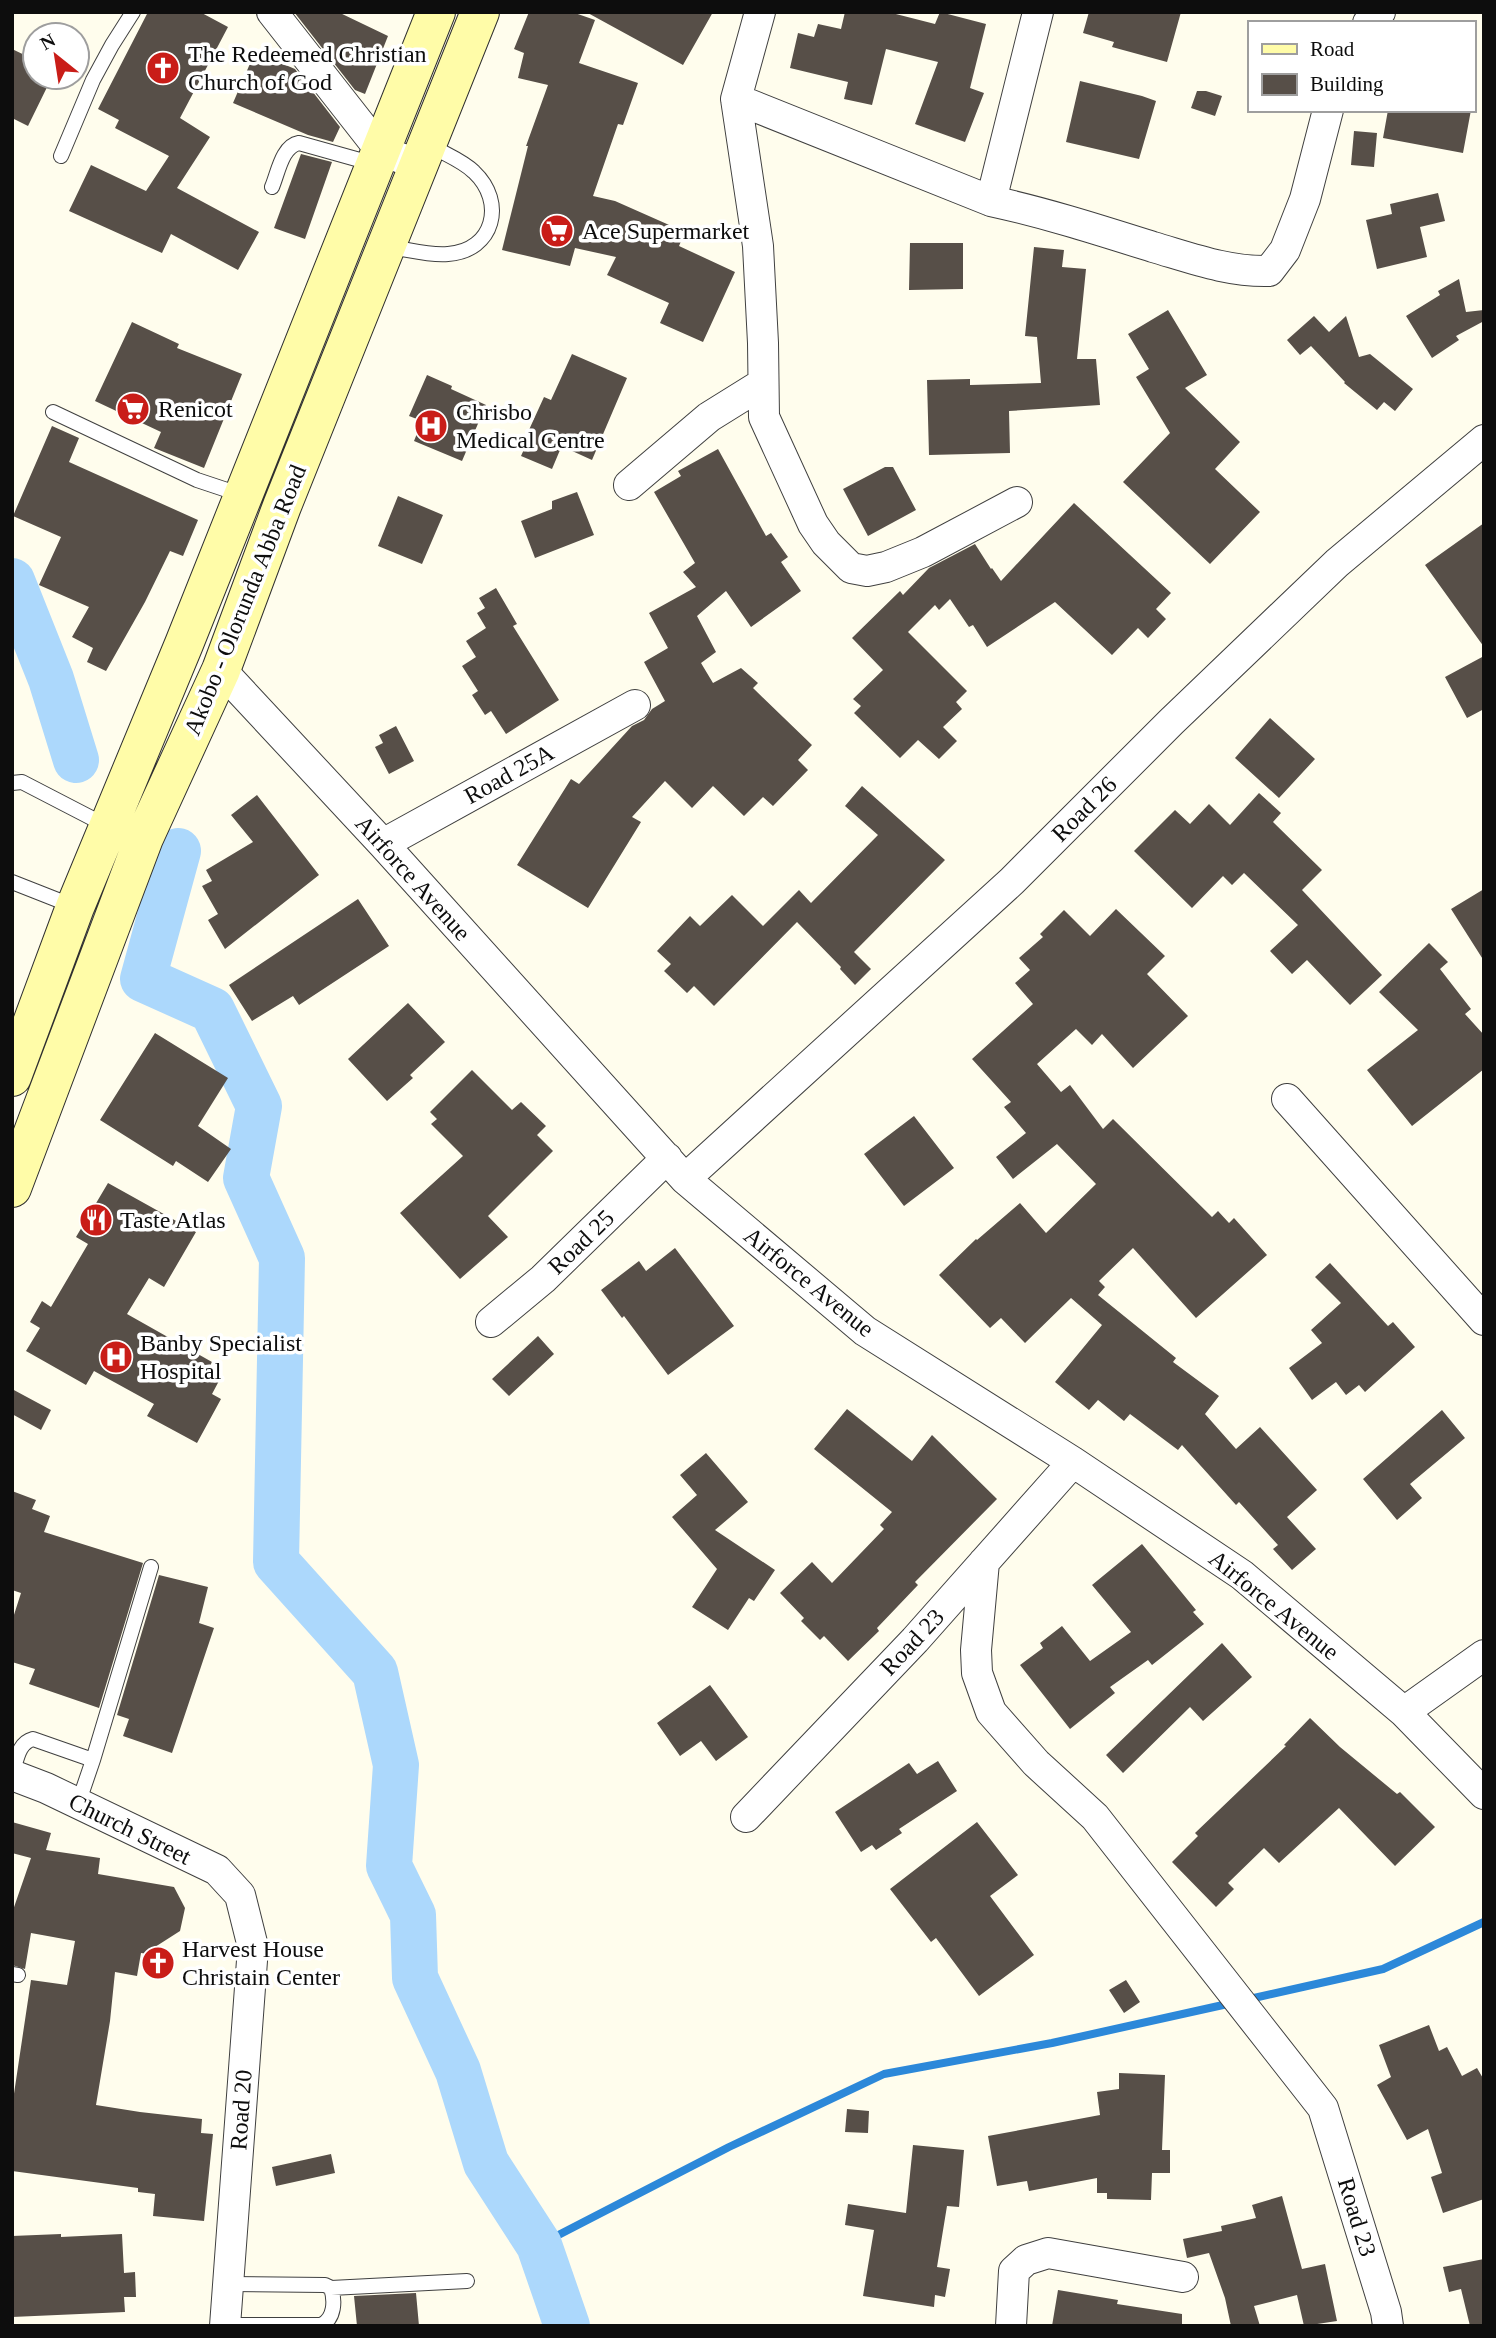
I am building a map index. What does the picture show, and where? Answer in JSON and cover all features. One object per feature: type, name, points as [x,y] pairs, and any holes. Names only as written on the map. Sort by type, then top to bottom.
[{"type":"main road","name":"Akobo - Olorunda Abba Road","points":[[12,1077],[75,907],[436,12]]},
{"type":"main road","name":"Akobo - Olorunda Abba Road","points":[[12,1188],[144,838],[221,670],[282,506],[480,12]]},
{"type":"street","points":[[272,12],[379,157],[424,154]]},
{"type":"street","points":[[760,12],[736,99],[758,246],[764,417],[813,524],[851,568],[867,572],[923,552],[1017,502]]},
{"type":"street","points":[[990,201],[1038,12]]},
{"type":"street","points":[[736,99],[990,201],[1030,209],[1205,262],[1244,271],[1269,271],[1285,250],[1300,212],[1327,112]]},
{"type":"street","points":[[629,485],[709,417],[762,384]]},
{"type":"street","name":"Road 26","points":[[676,1169],[1012,881],[1171,722],[1337,563],[1484,440]]},
{"type":"street","name":"Airforce Avenue","points":[[221,670],[383,844],[676,1169],[865,1331],[1073,1462],[1242,1575],[1404,1712],[1484,1794]]},
{"type":"street","name":"Road 25A","points":[[383,844],[635,705]]},
{"type":"street","points":[[1287,1099],[1484,1320]]},
{"type":"street","name":"Road 25","points":[[491,1322],[676,1169]]},
{"type":"street","name":"Road 23","points":[[746,1817],[915,1640],[1073,1462]]},
{"type":"street","name":"Road 23","points":[[984,1562],[976,1650],[977,1673],[990,1712],[1036,1763],[1095,1817],[1322,2108],[1386,2312],[1388,2326]]},
{"type":"street","points":[[1404,1712],[1484,1655]]},
{"type":"street","name":"Church Street","points":[[12,1775],[217,1870],[240,1895]]},
{"type":"street","name":"Road 20","points":[[225,2326],[253,1947],[240,1895]]},
{"type":"street","points":[[1011,2326],[1014,2271],[1026,2260],[1037,2256],[1048,2253],[1183,2277]]},
{"type":"lane","points":[[61,156],[93,80],[134,12]]},
{"type":"lane","points":[[272,187],[287,149],[292,144],[379,157]]},
{"type":"lane","points":[[387,246],[448,254],[467,249],[483,240],[492,223],[492,203],[486,187],[474,171],[424,154]]},
{"type":"lane","points":[[53,412],[197,480],[243,495]]},
{"type":"lane","points":[[12,783],[22,782],[110,822]]},
{"type":"lane","points":[[12,882],[75,907]]},
{"type":"lane","points":[[78,1804],[152,1567]]},
{"type":"lane","points":[[12,1775],[22,1745],[33,1738],[93,1760]]},
{"type":"lane","points":[[229,2284],[325,2285],[331,2288],[467,2281]]},
{"type":"lane","points":[[225,2326],[321,2325],[331,2318],[331,2288]]},
{"type":"building","points":[[148,12],[200,12],[228,27],[180,118],[210,137],[177,188],[259,232],[238,270],[171,234],[162,253],[69,211],[91,165],[146,191],[169,156],[115,128],[119,120],[98,109]]},
{"type":"building","points":[[294,12],[338,12],[388,36],[365,94],[355,90]]},
{"type":"building","points":[[529,12],[572,12],[595,20],[579,63],[638,83],[623,125],[618,124],[593,196],[615,201],[685,232],[679,246],[735,272],[703,342],[660,323],[669,303],[607,275],[616,257],[575,248],[570,266],[502,250],[526,146],[548,85],[518,78],[524,53],[514,49]]},
{"type":"building","points":[[586,12],[713,12],[683,65]]},
{"type":"building","points":[[845,12],[888,12],[935,24],[940,12],[986,24],[970,88],[984,93],[965,142],[915,124],[938,62],[886,49],[872,105],[844,99],[848,82],[790,68],[798,33],[814,37],[818,24],[841,29]]},
{"type":"building","points":[[1089,12],[1181,12],[1167,62],[1112,47],[1114,42],[1083,33]]},
{"type":"building","points":[[12,49],[21,53],[21,91],[45,91],[28,126],[12,118]]},
{"type":"building","points":[[255,52],[295,69],[340,127],[333,142],[308,135],[233,103]]},
{"type":"building","points":[[1080,81],[1156,101],[1139,159],[1066,142]]},
{"type":"building","points":[[1197,91],[1222,96],[1215,116],[1191,108]]},
{"type":"building","points":[[1388,112],[1471,112],[1463,153],[1383,138]]},
{"type":"building","points":[[1354,131],[1377,133],[1374,167],[1351,165]]},
{"type":"building","points":[[301,154],[332,162],[305,239],[274,228]]},
{"type":"building","points":[[1438,193],[1445,221],[1420,227],[1427,257],[1377,269],[1366,220],[1392,214],[1390,204]]},
{"type":"building","points":[[910,243],[963,243],[963,289],[909,290]]},
{"type":"building","points":[[1034,247],[1064,250],[1062,267],[1086,269],[1077,359],[1096,359],[1100,405],[1009,411],[1010,453],[929,455],[927,380],[970,379],[970,385],[1041,383],[1037,337],[1025,336]]},
{"type":"building","points":[[1459,279],[1466,312],[1484,310],[1484,321],[1456,336],[1459,340],[1432,358],[1406,316],[1440,295],[1438,291]]},
{"type":"building","points":[[1168,310],[1207,375],[1185,388],[1240,442],[1215,469],[1260,512],[1210,564],[1123,482],[1170,433],[1136,377],[1149,369],[1128,334]]},
{"type":"building","points":[[1314,316],[1329,332],[1346,316],[1359,357],[1370,354],[1413,389],[1395,411],[1384,402],[1377,410],[1344,383],[1311,346],[1300,355],[1287,340]]},
{"type":"building","points":[[132,322],[179,344],[177,348],[242,374],[204,468],[154,448],[161,432],[95,401]]},
{"type":"building","points":[[572,354],[627,378],[592,460],[559,445],[560,450],[552,469],[521,456],[531,434],[528,432],[544,397],[551,400]]},
{"type":"building","points":[[427,375],[486,405],[462,461],[414,441],[422,421],[409,416]]},
{"type":"building","points":[[52,426],[79,438],[69,462],[198,520],[183,556],[170,551],[106,671],[87,662],[93,648],[72,637],[89,607],[39,585],[61,537],[13,516]]},
{"type":"building","points":[[718,449],[766,536],[771,533],[788,557],[781,562],[801,591],[751,627],[726,591],[697,616],[716,652],[701,663],[713,683],[741,668],[758,683],[753,688],[812,745],[798,760],[808,770],[773,806],[763,797],[744,816],[713,786],[692,808],[665,781],[632,817],[641,822],[588,908],[517,865],[571,779],[579,784],[632,726],[644,720],[652,709],[665,701],[644,662],[668,648],[649,613],[696,587],[683,572],[695,563],[654,492],[681,476],[678,471]]},
{"type":"building","points":[[885,467],[893,467],[916,510],[868,536],[843,489]]},
{"type":"building","points":[[577,492],[594,535],[535,558],[521,521],[552,509],[552,501]]},
{"type":"building","points":[[398,496],[443,515],[422,564],[378,546]]},
{"type":"building","points":[[1074,503],[1171,593],[1156,609],[1166,619],[1148,638],[1138,628],[1112,655],[1055,602],[987,647],[973,625],[969,627],[950,599],[939,610],[935,605],[908,632],[967,691],[956,702],[962,709],[943,727],[957,741],[939,759],[918,740],[900,758],[854,713],[861,706],[853,699],[883,670],[852,638],[900,591],[903,595],[929,568],[975,544],[1001,581]]},
{"type":"building","points":[[1484,523],[1484,647],[1425,565]]},
{"type":"building","points":[[496,588],[517,624],[513,626],[559,700],[506,734],[491,711],[485,715],[472,695],[478,691],[462,666],[476,657],[466,641],[486,628],[477,613],[485,608],[479,598]]},
{"type":"building","points":[[1484,656],[1484,709],[1467,718],[1445,677]]},
{"type":"building","points":[[1270,718],[1315,759],[1279,798],[1235,758]]},
{"type":"building","points":[[396,726],[414,761],[389,774],[375,747],[383,743],[379,735]]},
{"type":"building","points":[[862,786],[945,860],[854,952],[871,969],[855,985],[797,922],[714,1006],[694,986],[687,993],[664,971],[671,964],[657,951],[690,916],[700,926],[732,895],[763,926],[799,890],[811,903],[878,835],[845,806]]},
{"type":"building","points":[[1259,793],[1281,813],[1273,822],[1322,870],[1302,890],[1382,975],[1350,1005],[1307,960],[1292,974],[1270,951],[1298,925],[1244,873],[1232,885],[1223,876],[1192,908],[1134,851],[1175,810],[1190,824],[1209,804],[1230,825]]},
{"type":"building","points":[[257,795],[319,875],[225,949],[208,920],[218,914],[202,886],[212,881],[206,870],[253,842],[231,815]]},
{"type":"building","points":[[1484,889],[1484,961],[1451,909]]},
{"type":"building","points":[[358,899],[389,946],[299,1005],[293,996],[252,1021],[229,985]]},
{"type":"building","points":[[1116,909],[1165,956],[1147,974],[1188,1016],[1133,1068],[1102,1034],[1092,1045],[1076,1029],[1037,1064],[1061,1092],[1070,1085],[1103,1129],[1113,1119],[1212,1217],[1218,1211],[1229,1223],[1234,1218],[1267,1255],[1196,1318],[1133,1248],[1099,1281],[1105,1287],[1098,1295],[1176,1358],[1173,1362],[1219,1396],[1205,1414],[1236,1449],[1260,1427],[1317,1490],[1287,1517],[1316,1549],[1292,1570],[1273,1549],[1278,1545],[1239,1502],[1236,1505],[1182,1445],[1178,1450],[1130,1414],[1124,1421],[1098,1400],[1089,1410],[1055,1382],[1102,1325],[1071,1298],[1025,1343],[1001,1318],[990,1328],[939,1275],[976,1239],[1020,1203],[1046,1233],[1096,1184],[1057,1144],[1013,1179],[996,1157],[1026,1133],[1004,1107],[1011,1102],[972,1059],[1033,1004],[1015,983],[1030,970],[1019,958],[1043,937],[1040,934],[1064,910],[1090,936]]},
{"type":"building","points":[[1429,943],[1448,962],[1440,969],[1471,1009],[1465,1014],[1484,1035],[1484,1069],[1412,1126],[1367,1070],[1418,1030],[1379,992]]},
{"type":"building","points":[[408,1003],[445,1042],[410,1075],[413,1078],[387,1101],[348,1059]]},
{"type":"building","points":[[155,1033],[228,1078],[198,1126],[231,1149],[208,1182],[176,1161],[173,1166],[100,1120]]},
{"type":"building","points":[[472,1070],[512,1110],[521,1102],[546,1126],[537,1135],[553,1151],[488,1216],[508,1237],[460,1279],[400,1213],[463,1156],[431,1124],[437,1119],[430,1112]]},
{"type":"building","points":[[914,1116],[954,1168],[904,1206],[864,1154]]},
{"type":"building","points":[[108,1183],[196,1232],[164,1287],[149,1278],[127,1314],[212,1362],[207,1372],[220,1379],[212,1394],[221,1399],[197,1443],[147,1416],[154,1404],[94,1371],[86,1385],[26,1351],[40,1328],[30,1322],[42,1301],[51,1307],[88,1244],[76,1237]]},
{"type":"building","points":[[675,1248],[734,1326],[668,1375],[601,1290],[639,1261],[646,1271]]},
{"type":"building","points":[[1330,1263],[1388,1326],[1393,1322],[1415,1347],[1365,1392],[1359,1385],[1346,1395],[1336,1382],[1312,1400],[1289,1368],[1322,1343],[1311,1330],[1341,1303],[1315,1277]]},
{"type":"building","points":[[538,1336],[554,1354],[509,1396],[492,1379]]},
{"type":"building","points":[[12,1389],[51,1410],[41,1430],[12,1414]]},
{"type":"building","points":[[847,1409],[912,1461],[932,1435],[997,1499],[915,1582],[918,1585],[877,1628],[879,1631],[848,1661],[824,1636],[820,1640],[801,1621],[804,1618],[780,1593],[812,1562],[832,1583],[884,1529],[880,1525],[892,1512],[814,1449]]},
{"type":"building","points":[[1442,1410],[1465,1438],[1410,1484],[1422,1498],[1397,1520],[1363,1479]]},
{"type":"building","points":[[706,1453],[748,1502],[715,1530],[775,1570],[754,1601],[749,1598],[728,1630],[692,1607],[717,1569],[672,1517],[697,1495],[680,1475]]},
{"type":"building","points":[[12,1491],[36,1500],[32,1509],[50,1516],[44,1532],[143,1563],[99,1708],[29,1684],[35,1669],[12,1662],[12,1621],[21,1593],[12,1590]]},
{"type":"building","points":[[1142,1544],[1196,1610],[1193,1612],[1204,1624],[1152,1665],[1148,1660],[1110,1687],[1115,1693],[1070,1729],[1020,1665],[1043,1648],[1040,1643],[1062,1626],[1090,1661],[1131,1632],[1092,1585]]},
{"type":"building","points":[[159,1575],[208,1587],[199,1623],[214,1628],[172,1753],[123,1736],[129,1719],[117,1715]]},
{"type":"building","points":[[1222,1643],[1252,1677],[1203,1721],[1190,1707],[1123,1773],[1106,1755]]},
{"type":"building","points":[[710,1685],[748,1737],[716,1761],[701,1741],[680,1756],[657,1723]]},
{"type":"building","points":[[1310,1718],[1340,1747],[1397,1794],[1400,1792],[1435,1827],[1395,1866],[1339,1808],[1279,1863],[1264,1848],[1228,1883],[1234,1889],[1216,1907],[1172,1862],[1198,1836],[1195,1833],[1286,1746],[1284,1745]]},
{"type":"building","points":[[938,1761],[957,1791],[899,1829],[902,1833],[876,1850],[872,1845],[861,1852],[835,1812],[909,1763],[917,1774]]},
{"type":"building","points":[[12,1822],[51,1833],[46,1850],[100,1858],[98,1874],[174,1887],[185,1908],[180,1931],[155,1947],[156,1955],[141,1953],[137,1976],[115,1972],[96,2105],[202,2119],[201,2133],[213,2134],[204,2221],[153,2216],[155,2194],[138,2192],[138,2188],[12,2171],[12,2107],[31,1980],[67,1985],[75,1941],[31,1933],[25,1969],[12,1965],[12,1913],[31,1858],[12,1853]]},
{"type":"building","points":[[977,1822],[1018,1875],[990,1896],[1034,1955],[979,1996],[936,1938],[931,1942],[890,1889]]},
{"type":"building","points":[[1126,1980],[1140,2002],[1124,2013],[1109,1990]]},
{"type":"building","points":[[1429,2025],[1439,2051],[1447,2047],[1462,2076],[1477,2068],[1484,2080],[1484,2199],[1443,2213],[1431,2177],[1442,2173],[1428,2129],[1407,2140],[1377,2085],[1391,2077],[1379,2045]]},
{"type":"building","points":[[1119,2073],[1165,2075],[1162,2150],[1170,2150],[1170,2173],[1152,2173],[1151,2200],[1107,2199],[1107,2193],[1097,2193],[1097,2178],[1029,2191],[1027,2181],[997,2186],[988,2136],[1100,2115],[1097,2092],[1119,2089]]},
{"type":"building","points":[[847,2109],[869,2111],[868,2133],[845,2132]]},
{"type":"building","points":[[913,2145],[964,2150],[959,2207],[947,2206],[937,2267],[950,2269],[945,2297],[935,2295],[934,2307],[863,2296],[874,2230],[845,2225],[848,2204],[906,2213]]},
{"type":"building","points":[[331,2154],[335,2173],[276,2186],[272,2167]]},
{"type":"building","points":[[1282,2196],[1302,2269],[1325,2264],[1337,2321],[1304,2326],[1297,2295],[1254,2306],[1260,2326],[1231,2326],[1225,2298],[1209,2253],[1187,2258],[1183,2239],[1222,2231],[1221,2226],[1256,2218],[1252,2205]]},
{"type":"building","points":[[61,2234],[61,2237],[122,2234],[124,2273],[135,2272],[136,2297],[124,2297],[125,2312],[12,2317],[12,2236]]},
{"type":"building","points":[[1484,2259],[1484,2326],[1470,2326],[1461,2289],[1449,2292],[1443,2267]]},
{"type":"building","points":[[1058,2290],[1118,2300],[1117,2304],[1182,2314],[1182,2326],[1052,2326]]},
{"type":"building","points":[[416,2293],[419,2326],[357,2326],[354,2296]]},
{"type":"waterway","points":[[12,581],[51,679],[76,760]]},
{"type":"waterway","points":[[178,851],[143,979],[212,1010],[259,1106],[246,1178],[282,1258],[276,1562],[375,1672],[396,1765],[389,1866],[413,1915],[415,1978],[458,2071],[486,2163],[539,2245],[567,2326]]},
{"type":"waterway","points":[[1245,2000],[1383,1969],[1484,1922]]},
{"type":"waterway","points":[[539,2245],[729,2147],[884,2074],[1052,2043],[1232,2003]]},
{"type":"place","name":"The Redeemed Christian Church of God","points":[[163,68]]},
{"type":"place","name":"Ace Supermarket","points":[[557,231]]},
{"type":"place","name":"Renicot","points":[[133,409]]},
{"type":"place","name":"Chrisbo Medical Centre","points":[[431,426]]},
{"type":"place","name":"Taste Atlas","points":[[96,1220]]},
{"type":"place","name":"Banby Specialist Hospital","points":[[116,1357]]},
{"type":"place","name":"Harvest House Christain Center","points":[[158,1963]]}]
